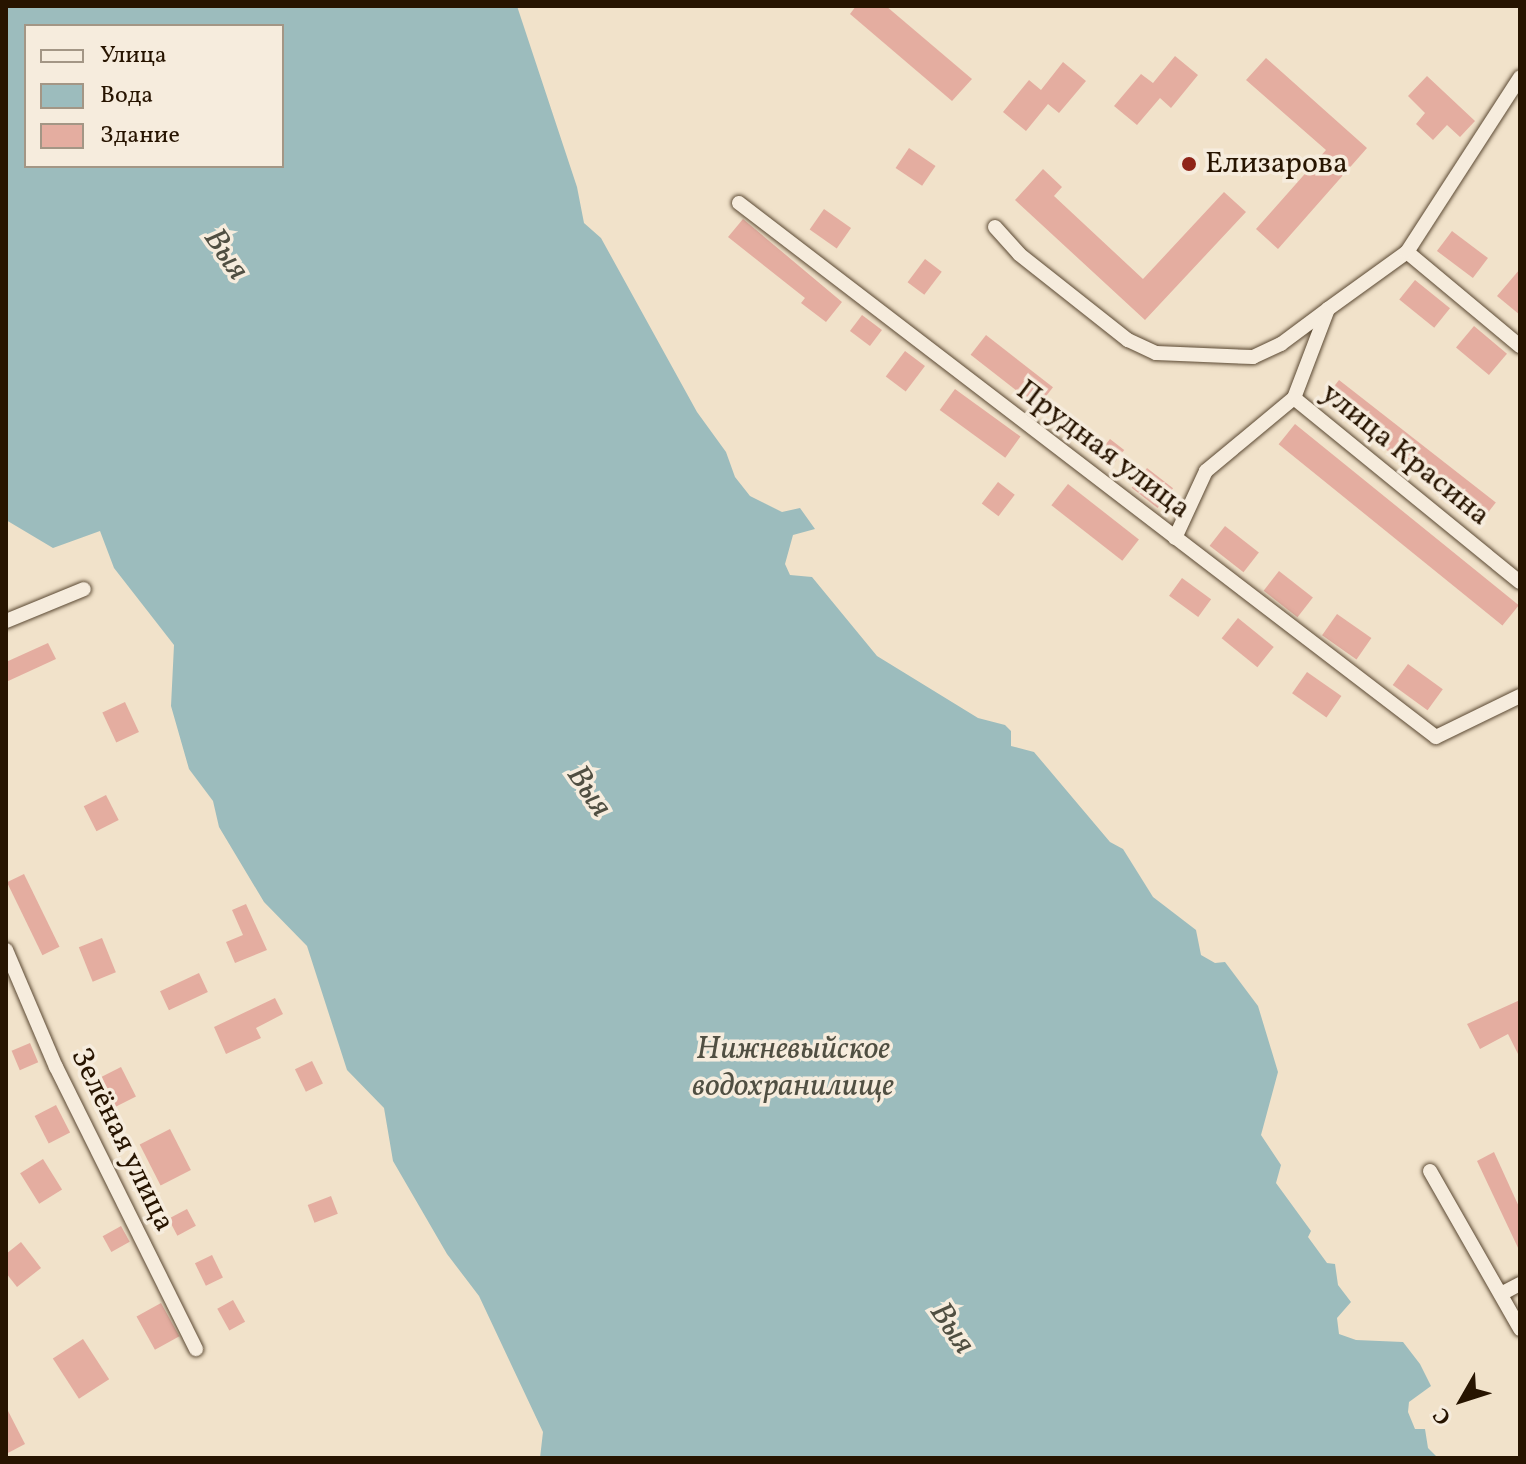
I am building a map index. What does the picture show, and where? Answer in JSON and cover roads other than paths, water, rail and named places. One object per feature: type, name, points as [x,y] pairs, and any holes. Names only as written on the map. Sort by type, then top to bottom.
[{"type":"street","points":[[995,227],[1019,254],[1128,340],[1156,353],[1253,357],[1281,344],[1407,252],[1520,77]]},
{"type":"street","name":"Прудная улица","points":[[739,203],[1436,737],[1520,696]]},
{"type":"street","points":[[1407,252],[1520,346]]},
{"type":"street","points":[[1175,538],[1185,508],[1217,458],[1294,398],[1328,309]]},
{"type":"street","name":"улица Красина","points":[[1294,398],[1520,582]]},
{"type":"street","points":[[6,621],[84,589]]},
{"type":"street","name":"Зелёная улица","points":[[6,950],[56,1067],[196,1349]]},
{"type":"street","points":[[1430,1171],[1520,1329]]},
{"type":"street","points":[[1501,1294],[1520,1284]]},
{"type":"water","name":"Нижневыйское водохранилище","points":[[6,6],[517,6],[577,187],[584,223],[601,238],[697,412],[726,452],[735,477],[750,496],[782,512],[800,508],[815,529],[793,535],[785,564],[790,575],[812,577],[877,656],[978,718],[1005,725],[1011,731],[1011,746],[1034,752],[1110,842],[1123,849],[1153,897],[1196,930],[1201,955],[1215,963],[1225,962],[1258,1006],[1278,1072],[1261,1135],[1281,1165],[1276,1183],[1311,1231],[1308,1237],[1327,1263],[1335,1264],[1338,1285],[1351,1302],[1337,1318],[1339,1334],[1356,1340],[1403,1342],[1420,1364],[1431,1386],[1409,1402],[1408,1412],[1415,1429],[1425,1429],[1428,1448],[1438,1458],[540,1458],[543,1432],[479,1296],[447,1254],[393,1161],[384,1108],[347,1070],[307,946],[264,902],[219,827],[213,801],[189,769],[171,706],[174,645],[114,568],[100,531],[53,548],[6,520]]},
{"type":"place","name":"Елизарова","points":[[1189,164]]},
{"type":"water label","name":"Выя","points":[[225,255]]},
{"type":"water label","name":"Выя","points":[[588,792]]},
{"type":"water label","name":"Выя","points":[[951,1329]]}]
